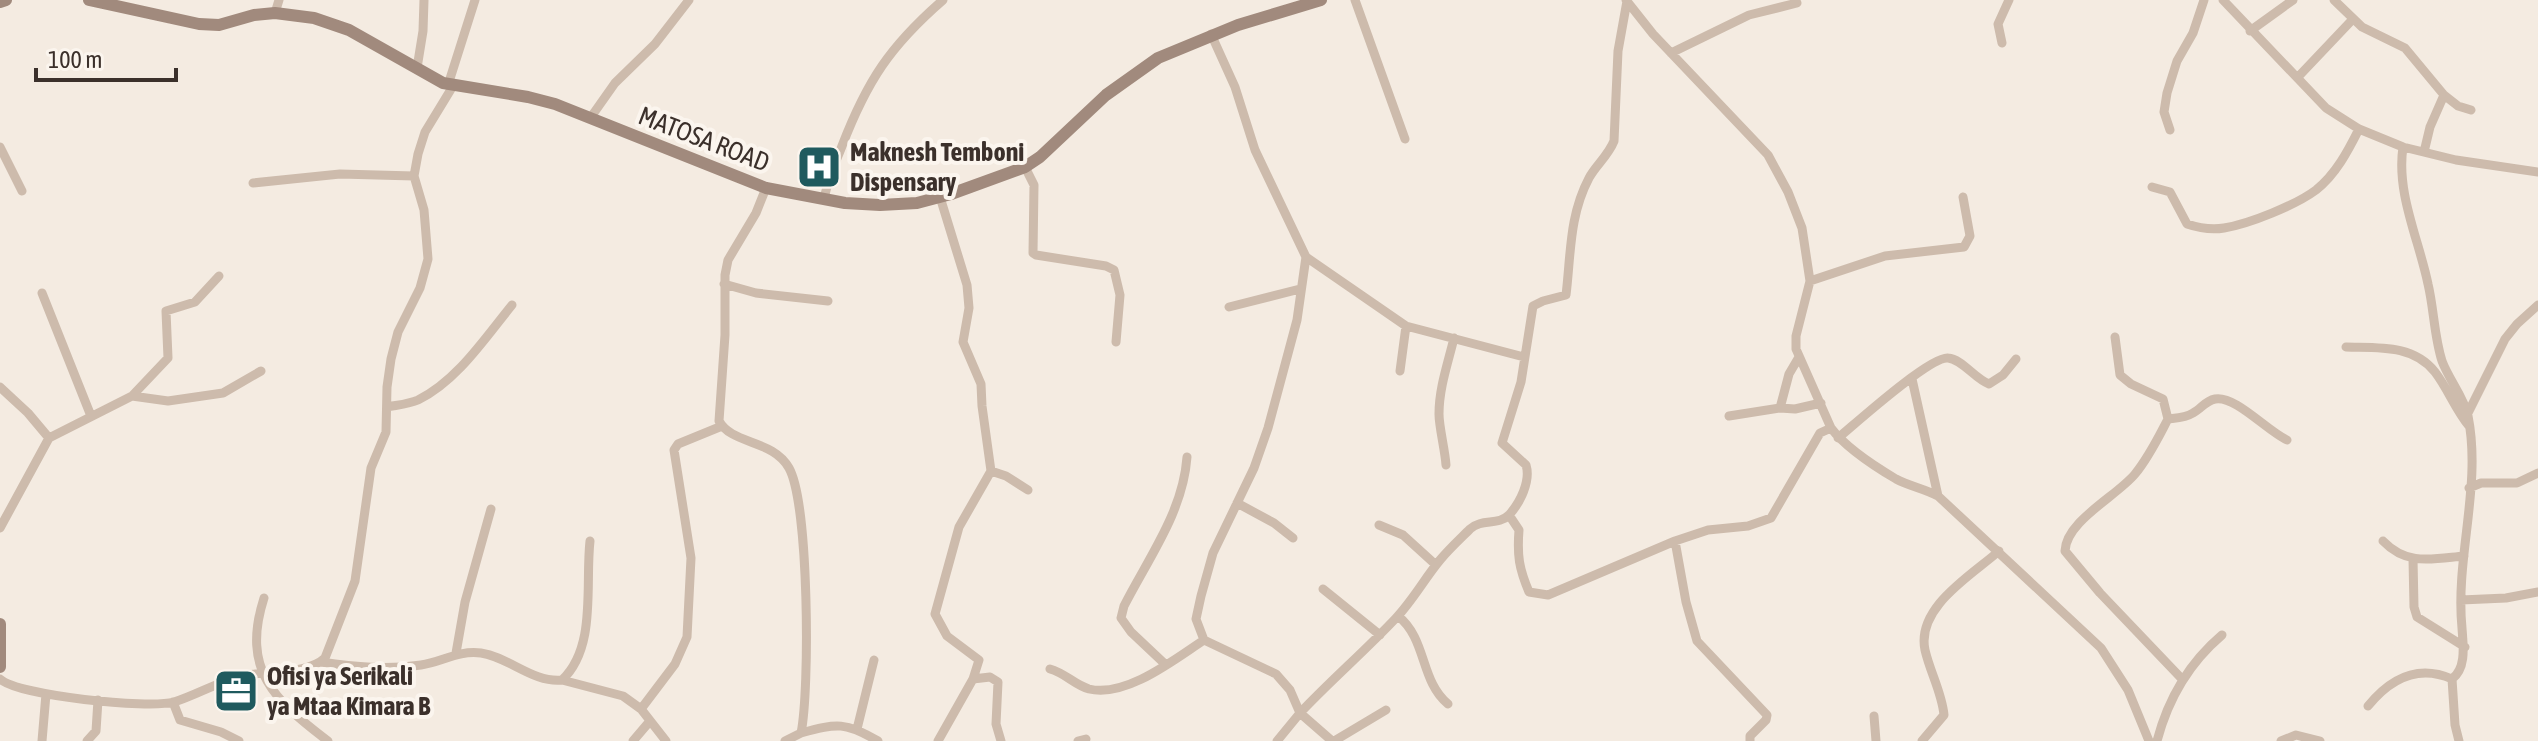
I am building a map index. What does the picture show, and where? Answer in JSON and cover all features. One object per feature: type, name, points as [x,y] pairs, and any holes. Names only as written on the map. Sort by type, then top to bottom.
[{"type":"street","points":[[0,2],[6,0]]},
{"type":"street","name":"MATOSA ROAD","points":[[89,0],[148,6],[186,22],[219,25],[277,7],[349,30],[450,85],[528,97],[591,117],[766,188],[824,200],[897,205],[940,197],[1025,167],[1142,67],[1282,5],[1321,0]]},
{"type":"street","points":[[417,68],[424,0]]},
{"type":"street","points":[[0,679],[16,688],[46,694],[142,705],[173,702],[218,682],[314,666],[321,662],[341,623],[355,581],[371,468],[386,432],[389,373],[398,332],[420,288],[428,259],[424,210],[414,176],[425,132],[450,85],[475,0]]},
{"type":"street","points":[[591,117],[615,83],[655,44],[689,0]]},
{"type":"street","points":[[824,200],[826,187],[852,120],[878,68],[908,30],[943,0]]},
{"type":"street","points":[[1355,0],[1405,139]]},
{"type":"street","points":[[1626,0],[1671,53],[1768,155],[1788,192],[1802,228],[1810,281],[1796,336],[1799,357],[1838,438],[1899,480],[1938,496],[2101,648],[2128,690],[2149,741]]},
{"type":"street","points":[[1277,741],[1300,713],[1398,616],[1436,565],[1476,524],[1503,520],[1521,495],[1528,475],[1523,461],[1505,449],[1502,443],[1521,382],[1533,306],[1566,295],[1571,224],[1591,175],[1614,141],[1618,51],[1626,0]]},
{"type":"street","points":[[2002,43],[1998,24],[2009,0]]},
{"type":"street","points":[[2170,130],[2164,112],[2167,93],[2177,61],[2193,33],[2204,0]]},
{"type":"street","points":[[2223,0],[2326,108],[2359,129],[2403,147],[2456,160],[2538,172]]},
{"type":"street","points":[[2250,31],[2293,0]]},
{"type":"street","points":[[2334,0],[2362,27],[2405,48],[2444,95],[2458,106],[2471,110]]},
{"type":"street","points":[[1671,53],[1749,15],[1797,3]]},
{"type":"street","points":[[2298,77],[2353,19]]},
{"type":"street","points":[[1211,34],[1235,87],[1255,150],[1306,257],[1406,326],[1524,357]]},
{"type":"street","points":[[2424,152],[2430,127],[2444,95]]},
{"type":"street","points":[[2152,187],[2170,192],[2187,224],[2224,228],[2275,210],[2315,191],[2332,174],[2359,129]]},
{"type":"street","points":[[0,147],[22,191]]},
{"type":"street","points":[[2403,147],[2401,161],[2412,230],[2425,270],[2442,361],[2468,413],[2471,457],[2461,600],[2465,647],[2457,676],[2452,679]]},
{"type":"street","points":[[1025,167],[1034,185],[1033,253],[1114,270],[1120,295],[1116,342]]},
{"type":"street","points":[[253,183],[340,174],[414,176]]},
{"type":"street","points":[[766,188],[756,213],[728,260],[724,284],[725,335],[719,421],[728,432],[777,453],[794,479],[801,524],[805,596],[805,705],[801,733]]},
{"type":"street","points":[[938,741],[973,679],[978,658],[947,636],[937,621],[935,608],[944,588],[959,527],[991,471],[981,384],[963,342],[969,308],[967,285],[940,197]]},
{"type":"street","points":[[1810,281],[1885,256],[1964,247],[1970,236],[1963,197]]},
{"type":"street","points":[[1306,257],[1297,320],[1276,404],[1254,468],[1213,553],[1196,619],[1204,640],[1276,674],[1290,690],[1300,713],[1333,741],[1386,710]]},
{"type":"street","points":[[0,528],[49,438],[132,396],[168,358],[166,311],[195,302],[219,276]]},
{"type":"street","points":[[724,284],[756,293],[828,301]]},
{"type":"street","points":[[1229,307],[1300,289]]},
{"type":"street","points":[[42,293],[91,416]]},
{"type":"street","points":[[387,407],[416,401],[436,389],[465,361],[512,305]]},
{"type":"street","points":[[2468,413],[2505,339],[2538,305]]},
{"type":"street","points":[[1400,371],[1406,326]]},
{"type":"street","points":[[2115,337],[2120,375],[2131,384],[2163,399],[2168,419],[2136,473],[2086,517],[2070,535],[2065,551],[2100,593],[2182,679]]},
{"type":"street","points":[[1446,465],[1439,419],[1440,393],[1454,338]]},
{"type":"street","points":[[2346,347],[2402,350],[2423,361],[2434,371],[2469,426]]},
{"type":"street","points":[[1780,408],[1789,374],[1799,357]]},
{"type":"street","points":[[1838,438],[1887,395],[1933,363],[1948,358],[1989,384],[2003,375],[2016,359]]},
{"type":"street","points":[[132,396],[168,401],[223,393],[261,371]]},
{"type":"street","points":[[1912,379],[1938,496]]},
{"type":"street","points":[[0,387],[49,438]]},
{"type":"street","points":[[2168,419],[2192,414],[2218,398],[2235,404],[2274,434],[2287,440]]},
{"type":"street","points":[[1729,416],[1821,403]]},
{"type":"street","points":[[641,709],[675,664],[687,637],[691,558],[674,450],[678,444],[722,426]]},
{"type":"street","points":[[1509,515],[1519,530],[1516,547],[1521,573],[1529,592],[1548,595],[1675,541],[1708,530],[1748,526],[1771,518],[1820,433],[1831,428]]},
{"type":"street","points":[[1166,665],[1131,632],[1121,618],[1124,606],[1178,504],[1185,481],[1187,457]]},
{"type":"street","points":[[991,471],[1006,476],[1028,490]]},
{"type":"street","points":[[2469,488],[2481,483],[2517,483],[2538,473]]},
{"type":"street","points":[[1237,503],[1274,523],[1293,538]]},
{"type":"street","points":[[456,653],[465,602],[491,509]]},
{"type":"street","points":[[1379,525],[1403,535],[1436,565]]},
{"type":"street","points":[[562,680],[574,669],[582,647],[590,541]]},
{"type":"street","points":[[1675,541],[1697,641],[1767,715],[1750,736],[1750,741]]},
{"type":"street","points":[[2383,541],[2392,550],[2413,559],[2464,556]]},
{"type":"street","points":[[1922,741],[1944,715],[1925,647],[1925,630],[1939,604],[1951,591],[1999,551]]},
{"type":"street","points":[[2413,559],[2417,617],[2465,647]]},
{"type":"street","points":[[1323,589],[1380,635]]},
{"type":"street","points":[[2461,600],[2506,598],[2538,592]]},
{"type":"street","points":[[264,598],[255,634],[268,688],[328,741]]},
{"type":"street","points":[[1398,616],[1409,625],[1434,688],[1448,704]]},
{"type":"street","points":[[0,624],[0,667]]},
{"type":"street","points":[[2157,741],[2182,679],[2200,654],[2222,635]]},
{"type":"street","points":[[1050,669],[1062,672],[1084,688],[1098,691],[1128,685],[1204,640]]},
{"type":"street","points":[[321,662],[390,668],[439,662],[456,653],[493,655],[543,679],[562,680],[623,696],[641,709],[666,741]]},
{"type":"street","points":[[857,729],[874,660]]},
{"type":"street","points":[[2368,706],[2379,692],[2396,679],[2426,674],[2452,679]]},
{"type":"street","points":[[973,679],[990,677],[998,682],[996,724],[1001,741]]},
{"type":"street","points":[[2452,679],[2459,741]]},
{"type":"street","points":[[42,741],[46,694]]},
{"type":"street","points":[[87,741],[96,731],[98,700]]},
{"type":"street","points":[[173,702],[180,720],[221,732],[239,741]]},
{"type":"street","points":[[1874,716],[1876,741]]},
{"type":"street","points":[[633,741],[650,721]]},
{"type":"street","points":[[785,741],[801,733],[833,725],[847,725],[878,741]]},
{"type":"street","points":[[2281,741],[2296,735],[2320,741]]},
{"type":"place","name":"Maknesh Temboni Dispensary","points":[[819,167]]},
{"type":"place","name":"Ofisi ya Serikali ya Mtaa Kimara B","points":[[236,691]]}]
